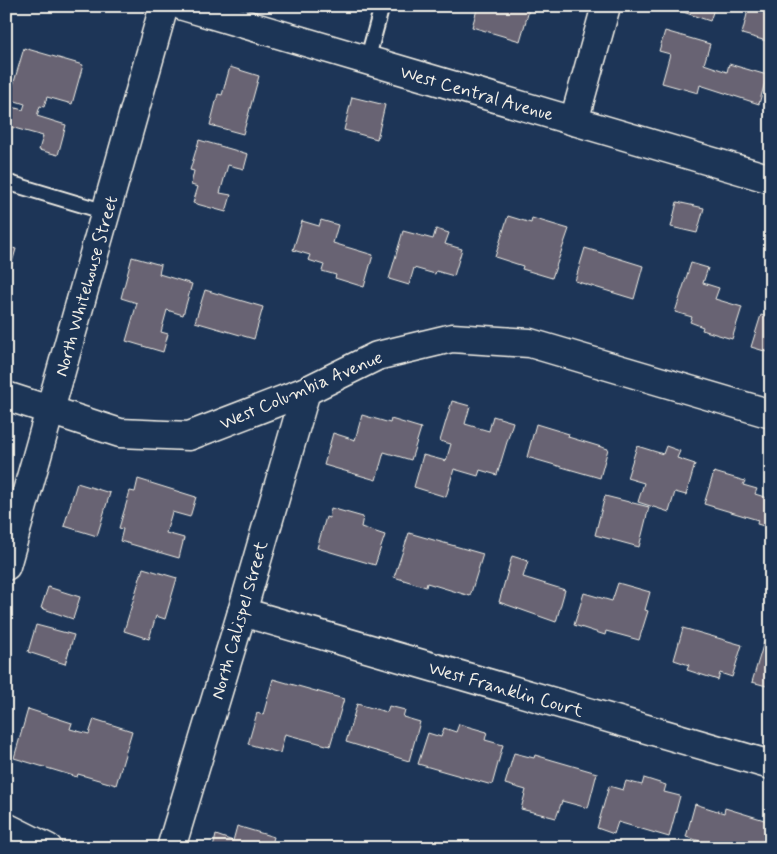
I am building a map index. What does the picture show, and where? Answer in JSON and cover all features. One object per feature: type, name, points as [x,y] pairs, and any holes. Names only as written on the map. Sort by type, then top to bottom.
[{"type":"street","name":"North Whitehouse Street","points":[[6,566],[164,6]]},
{"type":"street","name":"West Central Avenue","points":[[183,6],[771,179]]},
{"type":"street","points":[[574,121],[606,6]]},
{"type":"street","name":"West Columbia Avenue","points":[[6,396],[120,433],[189,436],[306,391],[378,356],[452,338],[530,343],[771,414]]},
{"type":"street","name":"North Calispel Street","points":[[171,848],[306,391]]},
{"type":"street","name":"West Franklin Court","points":[[242,612],[771,765]]},
{"type":"street","points":[[6,827],[48,848]]},
{"type":"lane","points":[[367,61],[382,6]]},
{"type":"lane","points":[[6,182],[106,212]]},
{"type":"building","points":[[478,6],[530,7],[520,41],[472,27]]},
{"type":"building","points":[[665,6],[715,6],[710,21]]},
{"type":"building","points":[[749,6],[771,7],[770,42],[742,34]]},
{"type":"building","points":[[665,31],[710,44],[704,64],[727,72],[729,64],[767,75],[759,104],[700,85],[698,93],[662,83],[670,54],[659,51]]},
{"type":"building","points":[[24,48],[83,65],[72,104],[47,97],[44,107],[40,106],[37,116],[66,125],[58,155],[39,150],[43,136],[7,126],[12,107],[23,110],[25,104],[9,99]]},
{"type":"building","points":[[230,67],[259,76],[243,134],[210,125],[218,94],[222,95]]},
{"type":"building","points":[[352,97],[385,105],[377,139],[344,130]]},
{"type":"building","points":[[199,140],[248,154],[244,169],[228,165],[220,193],[231,195],[226,212],[193,203],[198,187],[191,185],[194,171],[190,170]]},
{"type":"building","points":[[677,202],[704,208],[697,233],[671,227]]},
{"type":"building","points":[[6,212],[10,214],[6,228]]},
{"type":"building","points":[[508,216],[531,223],[532,218],[569,229],[552,278],[522,269],[523,266],[495,257]]},
{"type":"building","points":[[321,220],[338,225],[333,243],[373,255],[364,287],[335,278],[336,275],[322,271],[324,265],[308,260],[310,255],[293,250],[302,221],[319,226]]},
{"type":"building","points":[[436,229],[449,233],[445,244],[462,249],[454,276],[436,271],[435,274],[414,268],[409,285],[389,279],[403,231],[433,239]]},
{"type":"building","points":[[6,246],[16,249],[7,280],[6,280]]},
{"type":"building","points":[[585,248],[643,266],[634,299],[575,281]]},
{"type":"building","points":[[132,257],[161,265],[159,274],[192,284],[183,315],[167,310],[161,332],[168,334],[163,352],[126,341],[137,303],[121,298]]},
{"type":"building","points":[[691,263],[708,268],[703,283],[719,288],[715,299],[742,307],[732,339],[702,330],[703,327],[690,322],[692,317],[675,312]]},
{"type":"building","points":[[205,290],[263,307],[254,339],[195,322]]},
{"type":"building","points":[[761,315],[771,318],[771,353],[751,347]]},
{"type":"building","points":[[452,401],[470,406],[465,424],[489,431],[493,416],[513,422],[497,475],[480,470],[478,476],[454,469],[446,497],[414,487],[423,455],[446,461],[451,444],[440,441]]},
{"type":"building","points":[[362,415],[390,423],[391,419],[421,428],[411,460],[384,452],[376,480],[324,465],[333,433],[355,440]]},
{"type":"building","points":[[536,424],[569,434],[568,437],[608,449],[600,478],[527,457]]},
{"type":"building","points":[[637,446],[663,454],[666,446],[680,451],[677,458],[695,464],[686,495],[675,492],[669,512],[638,502],[644,483],[627,478]]},
{"type":"building","points":[[714,472],[745,481],[743,485],[757,489],[755,494],[771,499],[771,528],[757,524],[758,520],[704,504]]},
{"type":"building","points":[[138,479],[196,497],[190,517],[172,512],[166,533],[184,538],[179,558],[120,541],[123,529],[119,528],[130,491],[135,492]]},
{"type":"building","points":[[77,483],[110,493],[97,536],[64,526]]},
{"type":"building","points":[[605,496],[649,507],[639,547],[595,535]]},
{"type":"building","points":[[331,508],[363,517],[361,527],[385,535],[375,565],[317,548],[326,517],[329,518]]},
{"type":"building","points":[[409,533],[483,554],[470,596],[427,583],[426,587],[394,577]]},
{"type":"building","points":[[512,556],[528,561],[523,577],[565,590],[556,622],[499,602]]},
{"type":"building","points":[[143,568],[177,578],[165,619],[156,616],[149,639],[124,631]]},
{"type":"building","points":[[618,583],[650,592],[645,610],[648,611],[639,640],[606,631],[605,635],[574,625],[584,593],[612,601]]},
{"type":"building","points":[[48,587],[80,597],[73,619],[41,608]]},
{"type":"building","points":[[36,625],[74,635],[65,664],[28,652]]},
{"type":"building","points":[[683,628],[742,645],[732,677],[720,673],[718,680],[687,670],[689,665],[674,660]]},
{"type":"building","points":[[764,642],[771,644],[770,687],[752,682]]},
{"type":"building","points":[[273,679],[344,699],[330,746],[285,734],[280,753],[248,744],[257,713],[263,715]]},
{"type":"building","points":[[357,704],[387,712],[389,706],[405,710],[403,717],[420,722],[409,761],[346,742]]},
{"type":"building","points":[[28,709],[72,723],[70,729],[89,734],[94,719],[132,731],[116,785],[78,774],[77,777],[14,758]]},
{"type":"building","points":[[459,724],[487,732],[485,740],[503,745],[492,785],[418,764],[428,733],[441,737],[444,728],[456,732]]},
{"type":"building","points":[[514,753],[534,758],[535,755],[597,773],[588,808],[562,801],[556,818],[521,809],[526,790],[505,784]]},
{"type":"building","points":[[644,778],[666,785],[664,792],[680,796],[669,837],[618,822],[614,834],[597,828],[609,786],[623,790],[626,781],[642,785]]},
{"type":"building","points":[[695,804],[724,813],[725,808],[771,822],[771,848],[709,848],[710,844],[686,837]]},
{"type":"building","points":[[237,826],[274,837],[271,848],[213,848],[216,835],[233,841]]}]
